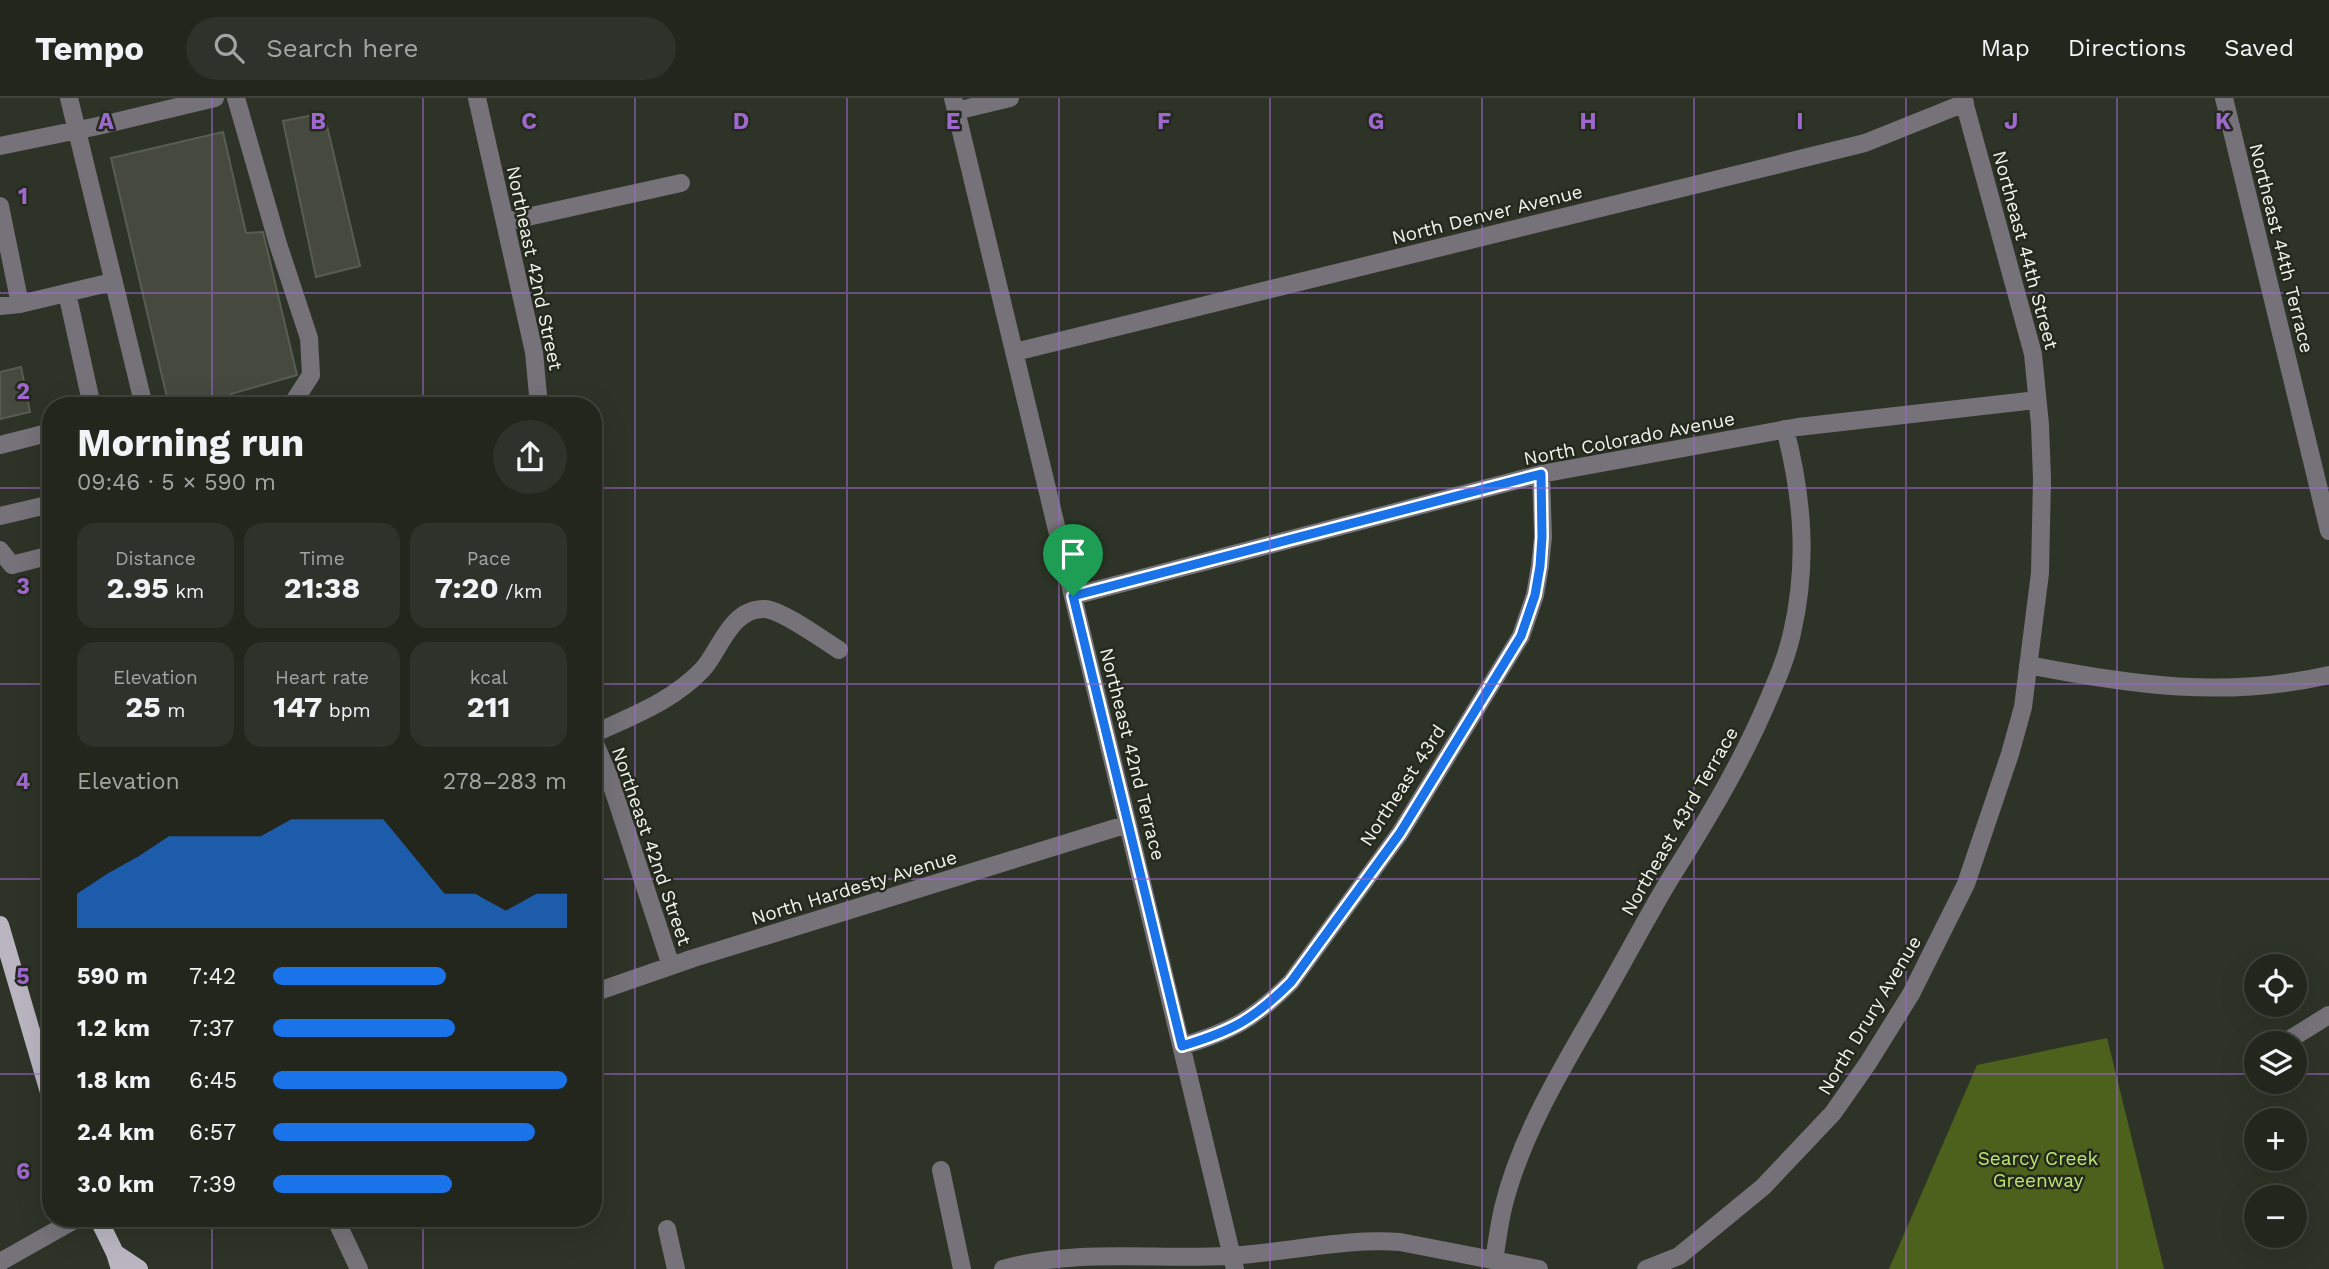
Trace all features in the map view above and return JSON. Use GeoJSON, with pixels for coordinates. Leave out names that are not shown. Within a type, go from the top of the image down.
{"type":"FeatureCollection","features":[{"type":"Feature","properties":{"kind":"main road"},"geometry":{"type":"LineString","coordinates":[[0,925],[42,1068]]}},
{"type":"Feature","properties":{"kind":"main road"},"geometry":{"type":"LineString","coordinates":[[102,1227],[117,1261],[139,1269]]}},
{"type":"Feature","properties":{"kind":"street"},"geometry":{"type":"LineString","coordinates":[[69,98],[142,397]]}},
{"type":"Feature","properties":{"kind":"street"},"geometry":{"type":"LineString","coordinates":[[0,146],[215,98]]}},
{"type":"Feature","properties":{"kind":"street"},"geometry":{"type":"LineString","coordinates":[[236,98],[278,244],[309,338],[311,376],[297,397]]}},
{"type":"Feature","properties":{"kind":"street","name":"Northeast 42nd Street"},"geometry":{"type":"LineString","coordinates":[[477,98],[534,352],[538,397]]}},
{"type":"Feature","properties":{"kind":"street"},"geometry":{"type":"LineString","coordinates":[[955,104],[1010,98]]}},
{"type":"Feature","properties":{"kind":"street","name":"Northeast 44th Terrace"},"geometry":{"type":"LineString","coordinates":[[2224,98],[2329,531]]}},
{"type":"Feature","properties":{"kind":"street","name":"North Denver Avenue"},"geometry":{"type":"LineString","coordinates":[[1015,352],[1865,143],[1964,100]]}},
{"type":"Feature","properties":{"kind":"street","name":"Northeast 44th Street"},"geometry":{"type":"LineString","coordinates":[[1964,100],[2033,354],[2040,425],[2042,515],[2040,573],[2028,665]]}},
{"type":"Feature","properties":{"kind":"street","name":"Northeast 42nd Terrace"},"geometry":{"type":"LineString","coordinates":[[955,104],[1233,1262]]}},
{"type":"Feature","properties":{"kind":"street"},"geometry":{"type":"LineString","coordinates":[[505,222],[681,183]]}},
{"type":"Feature","properties":{"kind":"street"},"geometry":{"type":"LineString","coordinates":[[0,206],[20,304]]}},
{"type":"Feature","properties":{"kind":"street"},"geometry":{"type":"LineString","coordinates":[[0,306],[20,304],[113,282]]}},
{"type":"Feature","properties":{"kind":"street"},"geometry":{"type":"LineString","coordinates":[[67,293],[90,397]]}},
{"type":"Feature","properties":{"kind":"street","name":"North Colorado Avenue"},"geometry":{"type":"LineString","coordinates":[[1073,596],[1541,474],[1786,429],[2036,400]]}},
{"type":"Feature","properties":{"kind":"street","name":"Northeast 43rd Terrace"},"geometry":{"type":"LineString","coordinates":[[1494,1260],[1503,1207],[1521,1155],[1545,1100],[1673,874],[1722,795],[1756,729],[1785,661],[1800,593],[1803,552],[1796,470],[1786,429]]}},
{"type":"Feature","properties":{"kind":"street"},"geometry":{"type":"LineString","coordinates":[[0,445],[42,434]]}},
{"type":"Feature","properties":{"kind":"street","name":"Northeast 43rd"},"geometry":{"type":"LineString","coordinates":[[1182,1046],[1224,1033],[1249,1019],[1278,995],[1291,982],[1400,833],[1521,636],[1535,595],[1540,566],[1541,474]]}},
{"type":"Feature","properties":{"kind":"street"},"geometry":{"type":"LineString","coordinates":[[0,516],[42,506]]}},
{"type":"Feature","properties":{"kind":"street"},"geometry":{"type":"LineString","coordinates":[[0,550],[12,565],[42,557]]}},
{"type":"Feature","properties":{"kind":"street"},"geometry":{"type":"LineString","coordinates":[[602,732],[663,701],[684,686],[702,669],[740,616],[751,611],[775,611],[839,650]]}},
{"type":"Feature","properties":{"kind":"street"},"geometry":{"type":"LineString","coordinates":[[2028,665],[2107,680],[2188,689],[2275,684],[2329,675]]}},
{"type":"Feature","properties":{"kind":"street","name":"North Drury Avenue"},"geometry":{"type":"LineString","coordinates":[[1646,1269],[1679,1256],[1763,1187],[1833,1113],[1868,1063],[1911,994],[1966,884],[2010,754],[2023,707],[2028,665]]}},
{"type":"Feature","properties":{"kind":"street","name":"Northeast 42nd Street"},"geometry":{"type":"LineString","coordinates":[[602,759],[670,966]]}},
{"type":"Feature","properties":{"kind":"street","name":"North Hardesty Avenue"},"geometry":{"type":"LineString","coordinates":[[602,990],[670,966],[1128,824]]}},
{"type":"Feature","properties":{"kind":"street"},"geometry":{"type":"LineString","coordinates":[[2303,1031],[2329,1015]]}},
{"type":"Feature","properties":{"kind":"street"},"geometry":{"type":"LineString","coordinates":[[941,1170],[962,1269]]}},
{"type":"Feature","properties":{"kind":"street"},"geometry":{"type":"LineString","coordinates":[[0,1262],[62,1227]]}},
{"type":"Feature","properties":{"kind":"street"},"geometry":{"type":"LineString","coordinates":[[339,1227],[359,1269]]}},
{"type":"Feature","properties":{"kind":"street"},"geometry":{"type":"LineString","coordinates":[[667,1229],[676,1269]]}},
{"type":"Feature","properties":{"kind":"street"},"geometry":{"type":"LineString","coordinates":[[1003,1269],[1058,1259],[1106,1256],[1233,1262],[1347,1241],[1382,1241],[1539,1269]]}},
{"type":"Feature","properties":{"kind":"green space","name":"Searcy Creek Greenway"},"geometry":{"type":"Polygon","coordinates":[[[2107,1038],[2164,1269],[1889,1269],[1977,1065],[2107,1038]]]}},
{"type":"Feature","properties":{"kind":"building"},"geometry":{"type":"Polygon","coordinates":[[[324,113],[360,266],[316,277],[283,121],[324,113]]]}},
{"type":"Feature","properties":{"kind":"building"},"geometry":{"type":"Polygon","coordinates":[[[223,132],[246,233],[263,232],[297,375],[231,394],[232,397],[167,397],[111,158],[223,132]]]}},
{"type":"Feature","properties":{"kind":"building"},"geometry":{"type":"Polygon","coordinates":[[[21,367],[30,412],[0,419],[0,372],[21,367]]]}},
{"type":"Feature","properties":{"kind":"route"},"geometry":{"type":"LineString","coordinates":[[1541,474],[1540,566],[1535,595],[1521,636],[1400,833],[1291,982],[1271,1002],[1224,1033],[1182,1046],[1073,596],[1270,544],[1541,474]]}}]}
